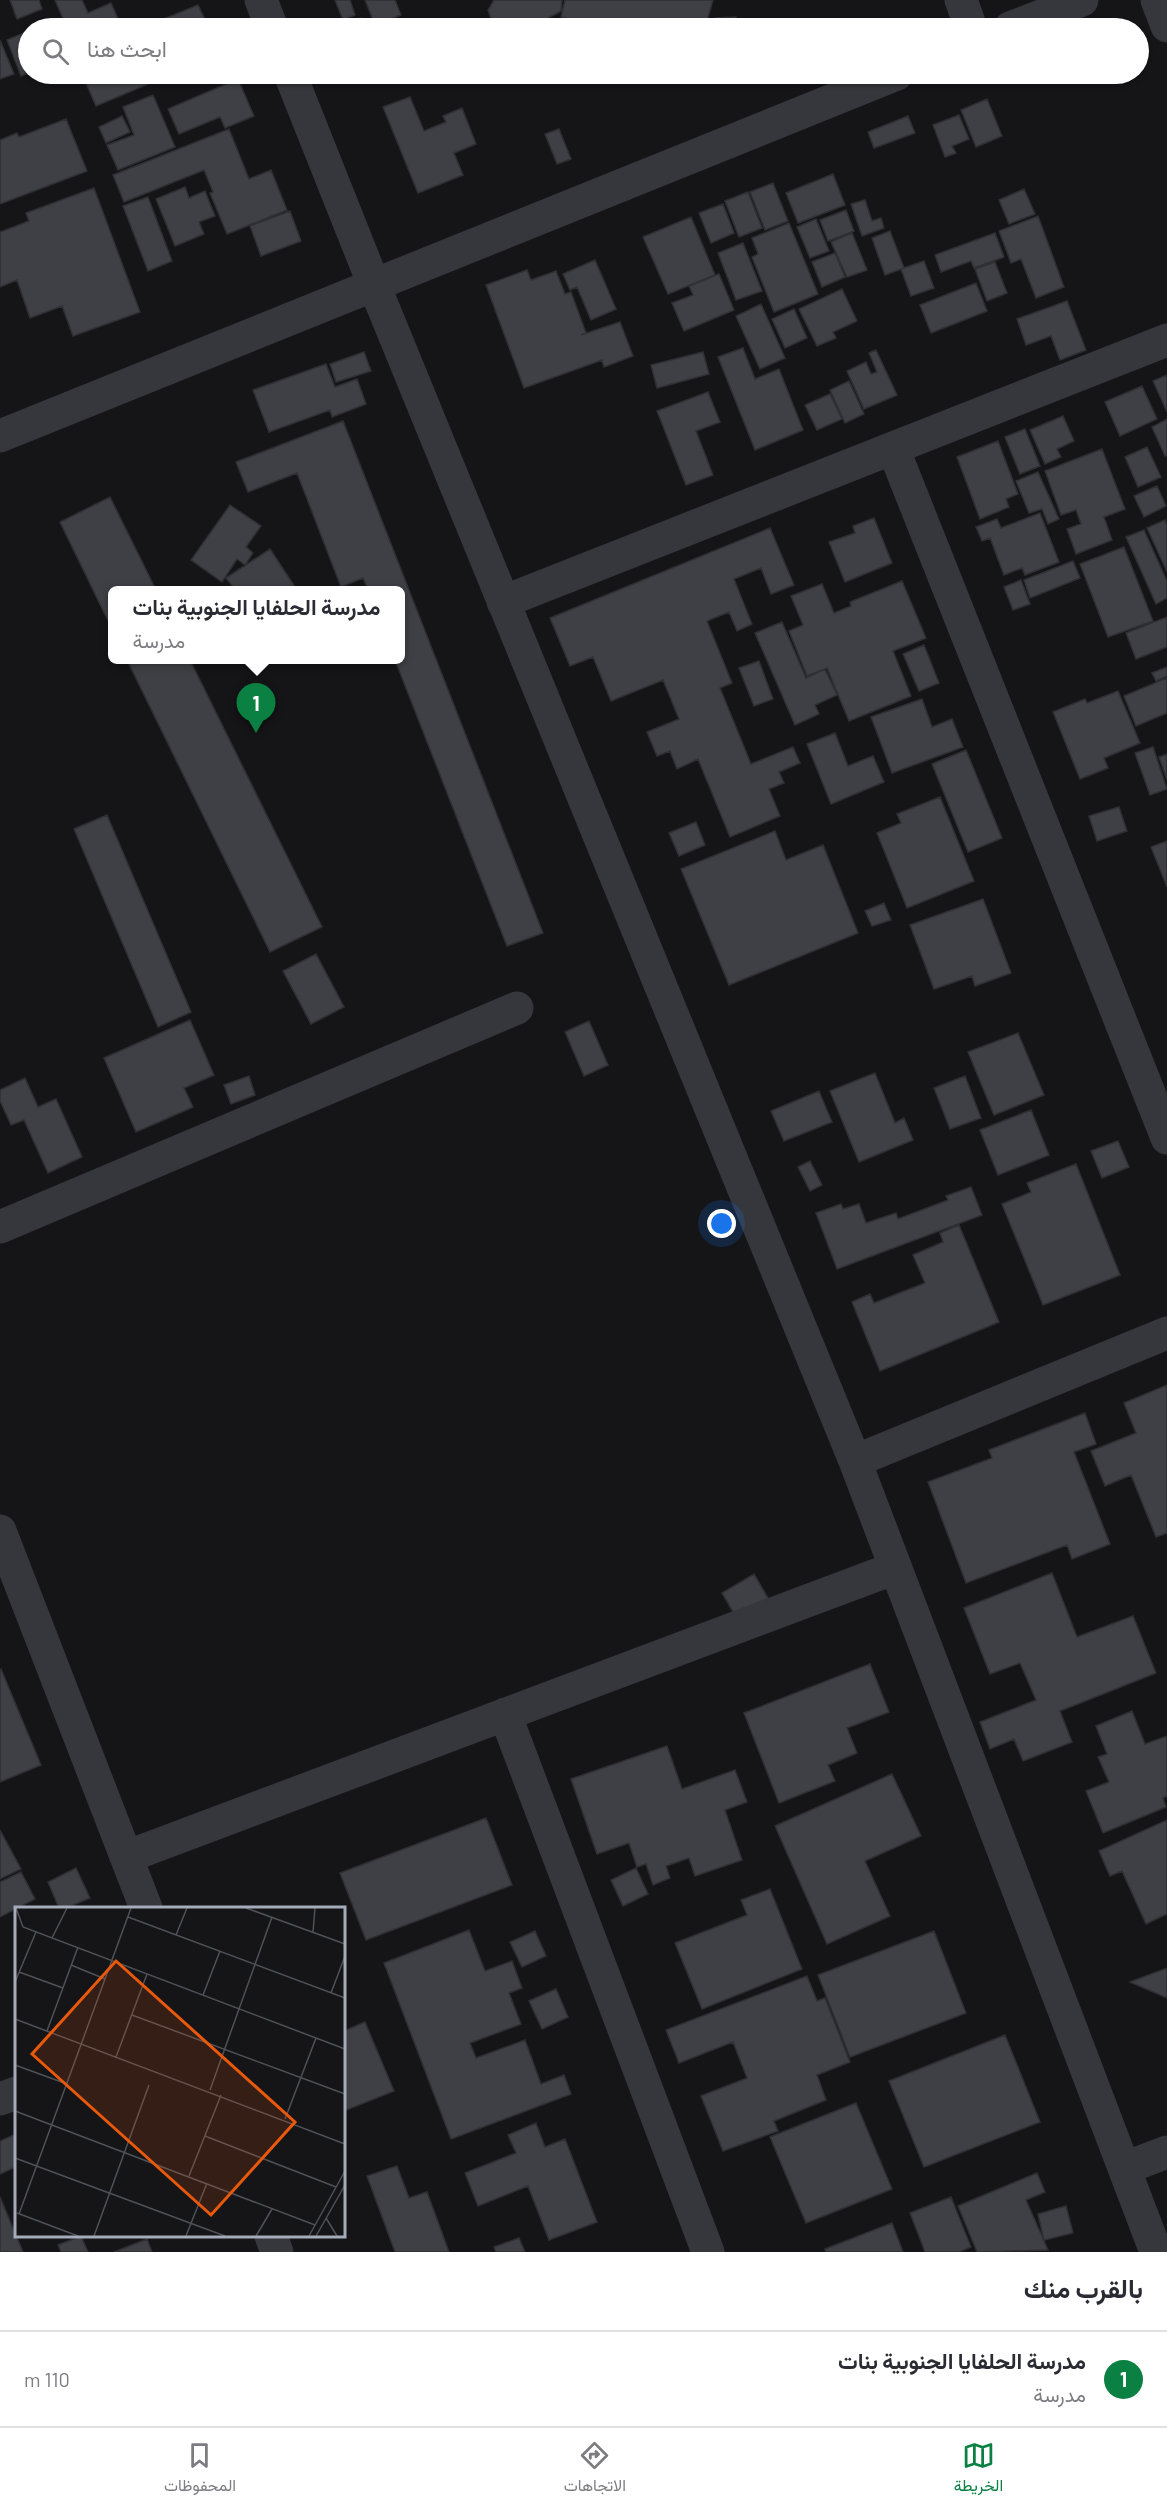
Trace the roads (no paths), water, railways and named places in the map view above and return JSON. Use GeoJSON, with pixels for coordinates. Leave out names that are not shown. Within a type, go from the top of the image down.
{"type":"FeatureCollection","features":[{"type":"Feature","properties":{"kind":"street"},"geometry":{"type":"LineString","coordinates":[[261,0],[268,18]]}},
{"type":"Feature","properties":{"kind":"street"},"geometry":{"type":"LineString","coordinates":[[961,0],[967,18]]}},
{"type":"Feature","properties":{"kind":"street"},"geometry":{"type":"LineString","coordinates":[[1036,18],[1083,0]]}},
{"type":"Feature","properties":{"kind":"street"},"geometry":{"type":"LineString","coordinates":[[1157,0],[1167,26]]}},
{"type":"Feature","properties":{"kind":"street"},"geometry":{"type":"LineString","coordinates":[[294,84],[503,602],[855,1461],[1156,2252]]}},
{"type":"Feature","properties":{"kind":"street"},"geometry":{"type":"LineString","coordinates":[[2,429],[374,285],[872,84]]}},
{"type":"Feature","properties":{"kind":"street"},"geometry":{"type":"LineString","coordinates":[[503,602],[1167,340]]}},
{"type":"Feature","properties":{"kind":"street"},"geometry":{"type":"LineString","coordinates":[[892,448],[1167,1138]]}},
{"type":"Feature","properties":{"kind":"street"},"geometry":{"type":"LineString","coordinates":[[0,1227],[517,1008]]}},
{"type":"Feature","properties":{"kind":"street"},"geometry":{"type":"LineString","coordinates":[[855,1461],[1167,1333]]}},
{"type":"Feature","properties":{"kind":"street"},"geometry":{"type":"LineString","coordinates":[[0,1531],[146,1907]]}},
{"type":"Feature","properties":{"kind":"street"},"geometry":{"type":"LineString","coordinates":[[126,1857],[895,1568]]}},
{"type":"Feature","properties":{"kind":"street"},"geometry":{"type":"LineString","coordinates":[[506,1714],[708,2252]]}},
{"type":"Feature","properties":{"kind":"street"},"geometry":{"type":"LineString","coordinates":[[0,2100],[15,2093]]}},
{"type":"Feature","properties":{"kind":"street"},"geometry":{"type":"LineString","coordinates":[[1125,2168],[1167,2152]]}},
{"type":"Feature","properties":{"kind":"street"},"geometry":{"type":"LineString","coordinates":[[272,2237],[277,2252]]}},
{"type":"Feature","properties":{"kind":"place","name":"مدرسة الحلفايا الجنوبية بنات"},"geometry":{"type":"Point","coordinates":[256,733]}}]}
